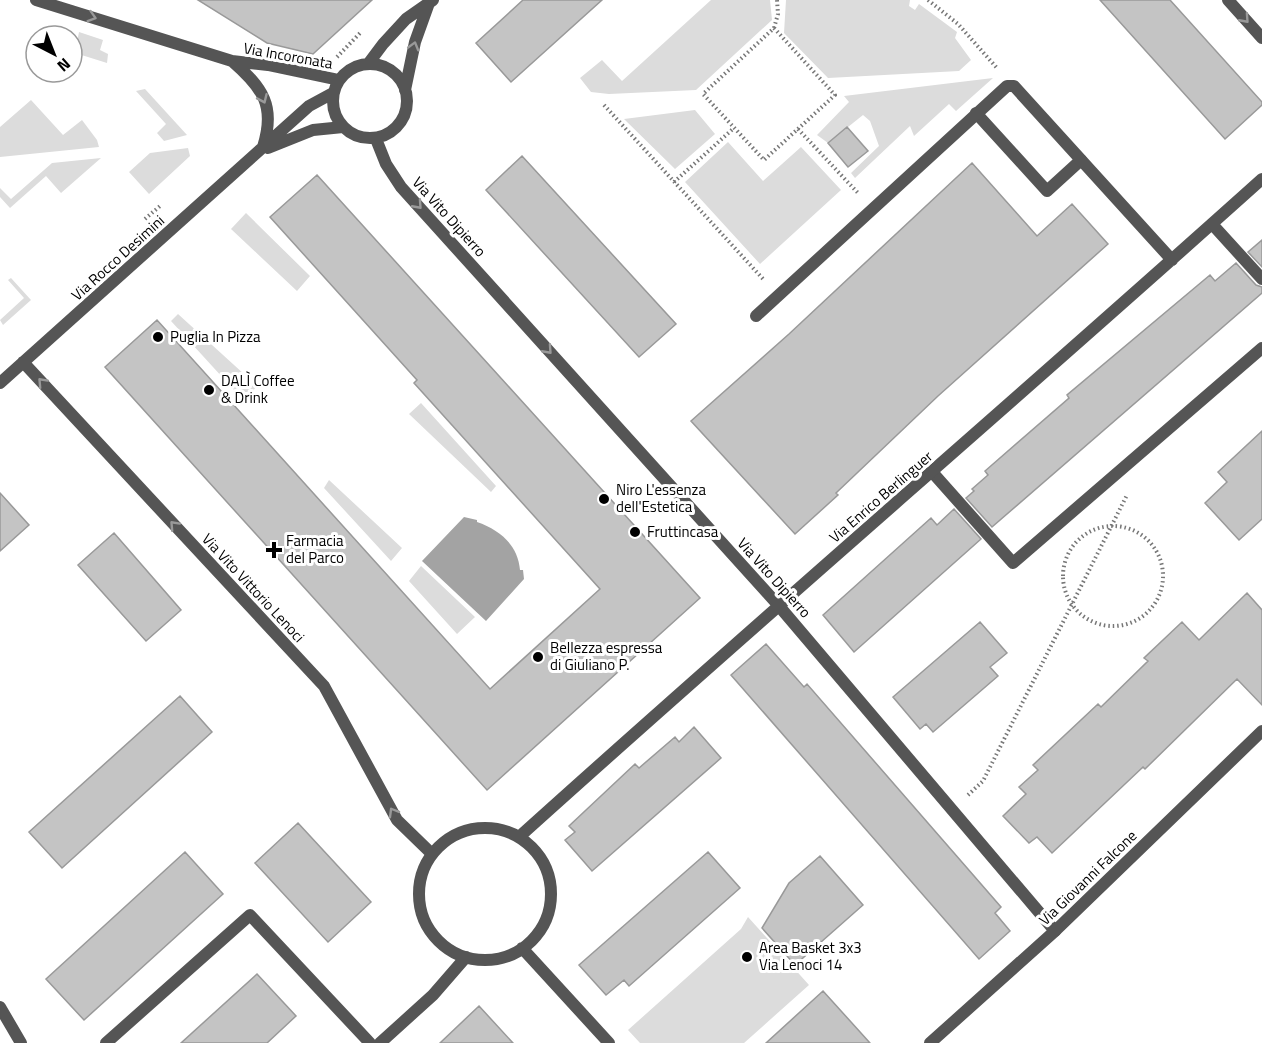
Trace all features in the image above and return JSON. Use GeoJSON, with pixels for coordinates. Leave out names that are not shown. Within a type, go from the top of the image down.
{"type":"FeatureCollection","features":[{"type":"Feature","properties":{"kind":"street","name":"Via Incoronata"},"geometry":{"type":"LineString","coordinates":[[36,0],[232,61],[268,65],[339,80]]}},
{"type":"Feature","properties":{"kind":"street"},"geometry":{"type":"LineString","coordinates":[[1228,0],[1262,38]]}},
{"type":"Feature","properties":{"kind":"street"},"geometry":{"type":"LineString","coordinates":[[368,64],[406,19],[431,2]]}},
{"type":"Feature","properties":{"kind":"street"},"geometry":{"type":"LineString","coordinates":[[405,90],[415,42],[431,2]]}},
{"type":"Feature","properties":{"kind":"street","name":"Via Incoronata"},"geometry":{"type":"LineString","coordinates":[[232,61],[251,78],[268,111],[269,128],[259,150]]}},
{"type":"Feature","properties":{"kind":"street"},"geometry":{"type":"LineString","coordinates":[[343,127],[338,122],[333,108],[333,93],[339,80],[347,72],[368,64],[380,66],[390,70],[399,79],[405,90],[407,102],[399,125],[389,134],[376,139]]}},
{"type":"Feature","properties":{"kind":"street"},"geometry":{"type":"LineString","coordinates":[[756,316],[1007,86],[1014,86],[1173,260]]}},
{"type":"Feature","properties":{"kind":"street","name":"Via Rocco Desimini"},"geometry":{"type":"LineString","coordinates":[[0,383],[309,106],[333,93]]}},
{"type":"Feature","properties":{"kind":"street"},"geometry":{"type":"LineString","coordinates":[[976,113],[1047,191],[1081,159]]}},
{"type":"Feature","properties":{"kind":"street","name":"Via Rocco Desimini"},"geometry":{"type":"LineString","coordinates":[[259,150],[313,130],[343,127],[361,138],[376,139]]}},
{"type":"Feature","properties":{"kind":"street","name":"Via Vito Dipierro"},"geometry":{"type":"LineString","coordinates":[[376,139],[386,164],[401,187],[779,606],[1055,931]]}},
{"type":"Feature","properties":{"kind":"street","name":"Via Enrico Berlinguer"},"geometry":{"type":"LineString","coordinates":[[519,837],[779,606],[933,473],[1262,179]]}},
{"type":"Feature","properties":{"kind":"street"},"geometry":{"type":"LineString","coordinates":[[1212,224],[1262,279]]}},
{"type":"Feature","properties":{"kind":"street"},"geometry":{"type":"LineString","coordinates":[[933,473],[1013,563],[1262,348]]}},
{"type":"Feature","properties":{"kind":"street","name":"Via Vito Vittorio Lenoci"},"geometry":{"type":"LineString","coordinates":[[23,362],[324,686],[397,820],[432,854]]}},
{"type":"Feature","properties":{"kind":"street","name":"Via Giovanni Falcone"},"geometry":{"type":"LineString","coordinates":[[930,1043],[1055,931],[1262,731]]}},
{"type":"Feature","properties":{"kind":"street"},"geometry":{"type":"LineString","coordinates":[[482,827],[501,829],[519,837],[536,851],[547,870],[552,892],[549,914],[538,934],[522,948],[504,957],[485,960],[466,957],[447,948],[432,933],[423,915],[419,894],[422,873],[432,854],[446,841],[463,831],[482,827]]}},
{"type":"Feature","properties":{"kind":"street"},"geometry":{"type":"LineString","coordinates":[[106,1043],[250,915],[370,1043]]}},
{"type":"Feature","properties":{"kind":"street"},"geometry":{"type":"LineString","coordinates":[[522,948],[609,1043]]}},
{"type":"Feature","properties":{"kind":"street"},"geometry":{"type":"LineString","coordinates":[[380,1043],[433,995],[466,957]]}},
{"type":"Feature","properties":{"kind":"street"},"geometry":{"type":"LineString","coordinates":[[0,1007],[21,1043]]}},
{"type":"Feature","properties":{"kind":"path"},"geometry":{"type":"LineString","coordinates":[[774,28],[835,95],[764,160],[703,94],[774,28],[778,14],[777,0]]}},
{"type":"Feature","properties":{"kind":"path"},"geometry":{"type":"LineString","coordinates":[[927,0],[958,24],[1014,86]]}},
{"type":"Feature","properties":{"kind":"path"},"geometry":{"type":"LineString","coordinates":[[318,76],[366,28]]}},
{"type":"Feature","properties":{"kind":"path"},"geometry":{"type":"LineString","coordinates":[[604,105],[778,296]]}},
{"type":"Feature","properties":{"kind":"path"},"geometry":{"type":"LineString","coordinates":[[674,182],[734,128]]}},
{"type":"Feature","properties":{"kind":"path"},"geometry":{"type":"LineString","coordinates":[[798,129],[872,209]]}},
{"type":"Feature","properties":{"kind":"path"},"geometry":{"type":"LineString","coordinates":[[952,809],[983,781],[1130,490]]}},
{"type":"Feature","properties":{"kind":"path"},"geometry":{"type":"LineString","coordinates":[[1112,525],[1128,528],[1143,535],[1154,546],[1161,561],[1164,576],[1161,593],[1153,607],[1142,618],[1127,625],[1111,627],[1094,623],[1079,614],[1072,606],[1062,584],[1062,567],[1068,550],[1080,537],[1095,529],[1112,525]]}},
{"type":"Feature","properties":{"kind":"shaded area"},"geometry":{"type":"Polygon","coordinates":[[[711,0],[770,0],[772,20],[696,90],[609,94],[591,92],[580,78],[602,60],[622,81],[711,0]]]}},
{"type":"Feature","properties":{"kind":"shaded area"},"geometry":{"type":"Polygon","coordinates":[[[786,0],[910,0],[909,6],[915,10],[919,4],[957,32],[955,38],[971,60],[959,71],[828,78],[784,33],[786,0]]]}},
{"type":"Feature","properties":{"kind":"shaded area"},"geometry":{"type":"Polygon","coordinates":[[[84,34],[103,40],[100,50],[108,54],[107,63],[84,56],[84,34]]]}},
{"type":"Feature","properties":{"kind":"shaded area"},"geometry":{"type":"Polygon","coordinates":[[[993,78],[956,111],[949,104],[914,136],[910,126],[855,178],[851,173],[879,146],[870,121],[863,115],[828,143],[817,135],[849,102],[844,96],[993,78]]]}},
{"type":"Feature","properties":{"kind":"shaded area"},"geometry":{"type":"Polygon","coordinates":[[[145,89],[187,135],[164,141],[157,133],[166,124],[136,91],[145,89]]]}},
{"type":"Feature","properties":{"kind":"shaded area"},"geometry":{"type":"Polygon","coordinates":[[[31,100],[63,135],[82,120],[97,140],[99,147],[0,157],[0,127],[31,100]]]}},
{"type":"Feature","properties":{"kind":"shaded area"},"geometry":{"type":"Polygon","coordinates":[[[695,110],[715,134],[675,169],[624,119],[695,110]]]}},
{"type":"Feature","properties":{"kind":"shaded area"},"geometry":{"type":"Polygon","coordinates":[[[728,142],[763,181],[801,147],[841,190],[760,264],[685,182],[728,142]]]}},
{"type":"Feature","properties":{"kind":"shaded area"},"geometry":{"type":"Polygon","coordinates":[[[188,148],[190,156],[149,194],[129,172],[150,153],[188,148]]]}},
{"type":"Feature","properties":{"kind":"shaded area"},"geometry":{"type":"Polygon","coordinates":[[[101,158],[61,193],[46,176],[10,208],[0,197],[0,188],[11,199],[52,163],[101,158]]]}},
{"type":"Feature","properties":{"kind":"shaded area"},"geometry":{"type":"Polygon","coordinates":[[[246,213],[310,276],[297,291],[231,229],[246,213]]]}},
{"type":"Feature","properties":{"kind":"shaded area"},"geometry":{"type":"Polygon","coordinates":[[[11,278],[31,300],[3,325],[0,320],[24,298],[8,280],[11,278]]]}},
{"type":"Feature","properties":{"kind":"shaded area"},"geometry":{"type":"Polygon","coordinates":[[[178,314],[257,386],[244,401],[171,321],[178,314]]]}},
{"type":"Feature","properties":{"kind":"shaded area"},"geometry":{"type":"Polygon","coordinates":[[[421,403],[496,486],[491,492],[409,414],[421,403]]]}},
{"type":"Feature","properties":{"kind":"shaded area"},"geometry":{"type":"Polygon","coordinates":[[[329,480],[402,548],[391,561],[324,488],[329,480]]]}},
{"type":"Feature","properties":{"kind":"shaded area"},"geometry":{"type":"Polygon","coordinates":[[[464,517],[477,520],[500,534],[512,546],[519,561],[520,570],[523,570],[524,579],[486,621],[422,561],[464,517]]]}},
{"type":"Feature","properties":{"kind":"shaded area"},"geometry":{"type":"Polygon","coordinates":[[[421,566],[475,617],[457,634],[409,581],[421,566]]]}},
{"type":"Feature","properties":{"kind":"shaded area","name":"Area Basket 3x3 Via Lenoci 14"},"geometry":{"type":"Polygon","coordinates":[[[748,917],[809,985],[744,1043],[640,1043],[628,1030],[741,929],[748,917]]]}},
{"type":"Feature","properties":{"kind":"building"},"geometry":{"type":"Polygon","coordinates":[[[198,0],[372,0],[313,54],[267,43],[198,0]]]}},
{"type":"Feature","properties":{"kind":"building"},"geometry":{"type":"Polygon","coordinates":[[[523,0],[602,0],[511,82],[476,43],[523,0]]]}},
{"type":"Feature","properties":{"kind":"building"},"geometry":{"type":"Polygon","coordinates":[[[1100,0],[1170,0],[1262,102],[1262,105],[1225,139],[1100,0]]]}},
{"type":"Feature","properties":{"kind":"building"},"geometry":{"type":"Polygon","coordinates":[[[847,127],[868,151],[848,167],[828,143],[847,127]]]}},
{"type":"Feature","properties":{"kind":"building"},"geometry":{"type":"Polygon","coordinates":[[[522,156],[676,324],[639,357],[486,190],[522,156]]]}},
{"type":"Feature","properties":{"kind":"building"},"geometry":{"type":"Polygon","coordinates":[[[972,163],[1037,236],[1072,204],[1108,244],[938,396],[795,534],[691,421],[789,334],[972,163]]]}},
{"type":"Feature","properties":{"kind":"building"},"geometry":{"type":"Polygon","coordinates":[[[317,175],[700,598],[487,790],[105,367],[157,320],[490,689],[600,589],[414,383],[417,380],[270,217],[317,175]]]}},
{"type":"Feature","properties":{"kind":"building"},"geometry":{"type":"Polygon","coordinates":[[[1262,240],[1262,267],[1248,252],[1262,240]]]}},
{"type":"Feature","properties":{"kind":"building"},"geometry":{"type":"Polygon","coordinates":[[[1236,263],[1256,285],[1262,287],[1262,293],[992,527],[966,498],[974,491],[972,489],[988,475],[985,471],[1069,398],[1067,395],[1210,275],[1215,281],[1236,263]]]}},
{"type":"Feature","properties":{"kind":"building"},"geometry":{"type":"Polygon","coordinates":[[[1262,431],[1262,519],[1239,540],[1205,503],[1227,482],[1218,472],[1262,431]]]}},
{"type":"Feature","properties":{"kind":"building"},"geometry":{"type":"Polygon","coordinates":[[[0,493],[29,525],[0,551],[0,493]]]}},
{"type":"Feature","properties":{"kind":"building"},"geometry":{"type":"Polygon","coordinates":[[[954,509],[981,539],[854,652],[823,615],[931,518],[937,525],[954,509]]]}},
{"type":"Feature","properties":{"kind":"building"},"geometry":{"type":"Polygon","coordinates":[[[114,533],[181,610],[146,641],[78,565],[114,533]]]}},
{"type":"Feature","properties":{"kind":"building"},"geometry":{"type":"Polygon","coordinates":[[[1247,593],[1262,610],[1262,705],[1237,679],[1145,769],[1143,767],[1052,853],[1037,837],[1029,843],[1003,816],[1026,794],[1019,787],[1038,770],[1033,765],[1098,704],[1101,707],[1148,661],[1144,658],[1182,622],[1199,640],[1247,593]]]}},
{"type":"Feature","properties":{"kind":"building"},"geometry":{"type":"Polygon","coordinates":[[[980,622],[1007,653],[990,667],[998,676],[933,732],[926,724],[920,729],[893,697],[980,622]]]}},
{"type":"Feature","properties":{"kind":"building"},"geometry":{"type":"Polygon","coordinates":[[[766,644],[804,687],[807,684],[1001,907],[995,913],[1010,931],[979,959],[731,675],[766,644]]]}},
{"type":"Feature","properties":{"kind":"building"},"geometry":{"type":"Polygon","coordinates":[[[180,696],[212,732],[62,868],[29,832],[180,696]]]}},
{"type":"Feature","properties":{"kind":"building"},"geometry":{"type":"Polygon","coordinates":[[[694,727],[721,758],[592,871],[565,840],[575,832],[569,826],[635,764],[639,768],[675,737],[679,742],[694,727]]]}},
{"type":"Feature","properties":{"kind":"building"},"geometry":{"type":"Polygon","coordinates":[[[298,823],[371,902],[328,942],[255,863],[298,823]]]}},
{"type":"Feature","properties":{"kind":"building"},"geometry":{"type":"Polygon","coordinates":[[[185,852],[223,894],[84,1020],[46,979],[185,852]]]}},
{"type":"Feature","properties":{"kind":"building"},"geometry":{"type":"Polygon","coordinates":[[[708,852],[740,888],[629,986],[624,980],[606,995],[579,965],[708,852]]]}},
{"type":"Feature","properties":{"kind":"building"},"geometry":{"type":"Polygon","coordinates":[[[820,856],[863,905],[795,965],[762,928],[789,883],[820,856]]]}},
{"type":"Feature","properties":{"kind":"building"},"geometry":{"type":"Polygon","coordinates":[[[257,974],[296,1016],[267,1043],[181,1043],[257,974]]]}},
{"type":"Feature","properties":{"kind":"building"},"geometry":{"type":"Polygon","coordinates":[[[823,991],[870,1043],[766,1043],[823,991]]]}},
{"type":"Feature","properties":{"kind":"building"},"geometry":{"type":"Polygon","coordinates":[[[479,1006],[513,1043],[440,1043],[479,1006]]]}},
{"type":"Feature","properties":{"kind":"place","name":"Puglia In Pizza"},"geometry":{"type":"Point","coordinates":[158,337]}},
{"type":"Feature","properties":{"kind":"place","name":"DALÌ Coffee & Drink"},"geometry":{"type":"Point","coordinates":[209,390]}},
{"type":"Feature","properties":{"kind":"place","name":"Niro L'essenza dell'Estetica"},"geometry":{"type":"Point","coordinates":[604,499]}},
{"type":"Feature","properties":{"kind":"place","name":"Fruttincasa"},"geometry":{"type":"Point","coordinates":[635,532]}},
{"type":"Feature","properties":{"kind":"place","name":"Farmacia del Parco"},"geometry":{"type":"Point","coordinates":[274,550]}},
{"type":"Feature","properties":{"kind":"place","name":"Bellezza espressa di Giuliano P."},"geometry":{"type":"Point","coordinates":[538,657]}},
{"type":"Feature","properties":{"kind":"place","name":"Area Basket 3x3 Via Lenoci 14"},"geometry":{"type":"Point","coordinates":[747,957]}}]}
